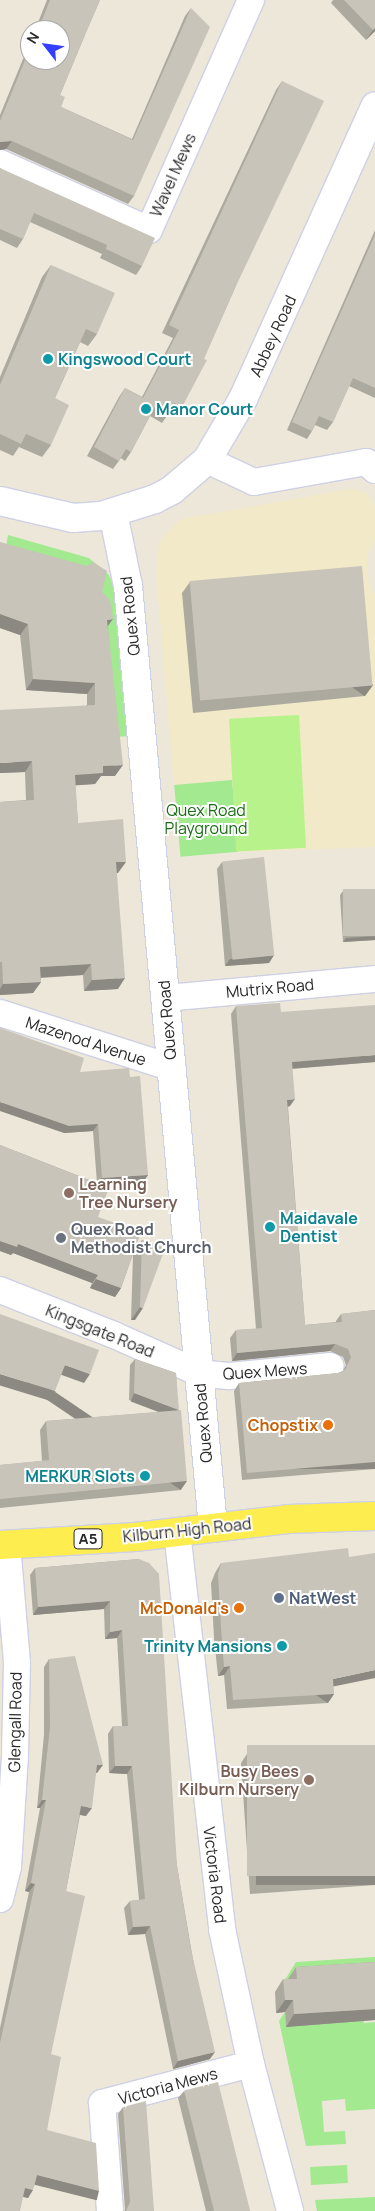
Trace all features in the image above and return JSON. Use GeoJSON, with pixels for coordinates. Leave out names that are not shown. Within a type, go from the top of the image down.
{"type":"FeatureCollection","features":[{"type":"Feature","properties":{"kind":"main road","name":"Abbey Road"},"geometry":{"type":"LineString","coordinates":[[0,501],[73,518],[113,513],[140,505],[172,490],[207,460],[244,399],[375,106]]}},
{"type":"Feature","properties":{"kind":"main road","name":"Quex Road"},"geometry":{"type":"LineString","coordinates":[[113,513],[127,579],[166,998],[198,1373],[214,1527]]}},
{"type":"Feature","properties":{"kind":"main road","name":"Kilburn High Road"},"geometry":{"type":"LineString","coordinates":[[3,1545],[177,1532],[288,1519],[375,1516]]}},
{"type":"Feature","properties":{"kind":"street","name":"Wavel Mews"},"geometry":{"type":"LineString","coordinates":[[0,163],[149,230],[251,0]]}},
{"type":"Feature","properties":{"kind":"street"},"geometry":{"type":"LineString","coordinates":[[207,460],[254,482],[372,460]]}},
{"type":"Feature","properties":{"kind":"street","name":"Mutrix Road"},"geometry":{"type":"LineString","coordinates":[[166,998],[375,979]]}},
{"type":"Feature","properties":{"kind":"street","name":"Mazenod Avenue"},"geometry":{"type":"LineString","coordinates":[[0,1013],[172,1068]]}},
{"type":"Feature","properties":{"kind":"street","name":"Kingsgate Road"},"geometry":{"type":"LineString","coordinates":[[0,1290],[114,1335],[198,1373]]}},
{"type":"Feature","properties":{"kind":"street","name":"Quex Mews"},"geometry":{"type":"LineString","coordinates":[[198,1373],[230,1376],[331,1366]]}},
{"type":"Feature","properties":{"kind":"street","name":"Victoria Road"},"geometry":{"type":"LineString","coordinates":[[177,1532],[222,1928],[251,2064],[290,2211]]}},
{"type":"Feature","properties":{"kind":"street","name":"Glengall Road"},"geometry":{"type":"LineString","coordinates":[[0,1899],[8,1867],[16,1737],[17,1663],[3,1545]]}},
{"type":"Feature","properties":{"kind":"street","name":"Victoria Mews"},"geometry":{"type":"LineString","coordinates":[[110,2211],[102,2103],[251,2064]]}},
{"type":"Feature","properties":{"kind":"shaded area"},"geometry":{"type":"Polygon","coordinates":[[[351,489],[365,492],[375,505],[375,541],[367,553],[369,587],[375,593],[375,847],[238,852],[232,780],[174,787],[156,571],[159,544],[163,536],[180,519],[351,489]]]}},
{"type":"Feature","properties":{"kind":"green space"},"geometry":{"type":"Polygon","coordinates":[[[8,535],[89,558],[109,575],[115,590],[129,736],[116,737],[4,558],[8,535]]]}},
{"type":"Feature","properties":{"kind":"green space"},"geometry":{"type":"Polygon","coordinates":[[[299,715],[306,848],[236,851],[229,719],[299,715]]]}},
{"type":"Feature","properties":{"kind":"green space","name":"Quex Road Playground"},"geometry":{"type":"Polygon","coordinates":[[[232,780],[238,852],[180,857],[174,785],[232,780]]]}},
{"type":"Feature","properties":{"kind":"green space"},"geometry":{"type":"Polygon","coordinates":[[[375,1957],[375,1974],[278,1991],[296,1962],[375,1957]]]}},
{"type":"Feature","properties":{"kind":"green space"},"geometry":{"type":"Polygon","coordinates":[[[285,2012],[286,2026],[364,2018],[364,2023],[375,2022],[375,2109],[346,2111],[345,2099],[322,2101],[324,2132],[345,2131],[346,2144],[306,2146],[279,2021],[285,2012]]]}},
{"type":"Feature","properties":{"kind":"green space"},"geometry":{"type":"Polygon","coordinates":[[[347,2165],[348,2183],[311,2185],[310,2167],[347,2165]]]}},
{"type":"Feature","properties":{"kind":"green space"},"geometry":{"type":"Polygon","coordinates":[[[375,2197],[375,2211],[317,2211],[315,2200],[375,2197]]]}},
{"type":"Feature","properties":{"kind":"building"},"geometry":{"type":"Polygon","coordinates":[[[50,0],[100,0],[60,95],[65,97],[61,107],[133,140],[191,8],[210,27],[134,196],[12,141],[0,142],[0,121],[21,70],[70,70],[70,20],[42,20],[50,0]]]}},
{"type":"Feature","properties":{"kind":"building"},"geometry":{"type":"Polygon","coordinates":[[[344,0],[375,0],[375,28],[373,30],[344,0]]]}},
{"type":"Feature","properties":{"kind":"building"},"geometry":{"type":"Polygon","coordinates":[[[282,81],[324,101],[235,288],[204,359],[207,360],[182,407],[174,403],[168,414],[155,407],[131,452],[126,449],[119,461],[94,447],[125,388],[143,398],[179,330],[169,325],[282,81]]]}},
{"type":"Feature","properties":{"kind":"building"},"geometry":{"type":"Polygon","coordinates":[[[0,168],[155,238],[142,266],[106,249],[107,245],[34,213],[23,239],[0,229],[0,168]]]}},
{"type":"Feature","properties":{"kind":"building"},"geometry":{"type":"Polygon","coordinates":[[[375,235],[375,388],[353,378],[333,422],[319,416],[312,431],[292,422],[375,235]]]}},
{"type":"Feature","properties":{"kind":"building","name":"Kingswood Court"},"geometry":{"type":"Polygon","coordinates":[[[51,265],[115,293],[97,334],[86,329],[55,398],[69,405],[51,445],[26,434],[21,444],[0,434],[0,385],[51,265]]]}},
{"type":"Feature","properties":{"kind":"building"},"geometry":{"type":"Polygon","coordinates":[[[0,542],[87,566],[93,562],[107,571],[102,592],[110,600],[113,619],[107,620],[123,765],[103,766],[103,773],[75,775],[78,823],[123,819],[126,862],[116,862],[125,978],[92,980],[91,964],[40,967],[41,982],[3,984],[2,962],[0,962],[0,802],[34,800],[32,761],[0,763],[0,710],[95,705],[95,683],[33,679],[28,624],[0,614],[0,542]]]}},
{"type":"Feature","properties":{"kind":"building"},"geometry":{"type":"Polygon","coordinates":[[[362,566],[372,686],[200,701],[190,581],[362,566]]]}},
{"type":"Feature","properties":{"kind":"building"},"geometry":{"type":"Polygon","coordinates":[[[264,857],[274,955],[233,960],[222,861],[264,857]]]}},
{"type":"Feature","properties":{"kind":"building"},"geometry":{"type":"Polygon","coordinates":[[[343,889],[375,889],[375,936],[343,936],[343,889]]]}},
{"type":"Feature","properties":{"kind":"building"},"geometry":{"type":"Polygon","coordinates":[[[280,1003],[281,1012],[375,1005],[375,1055],[292,1062],[295,1099],[287,1100],[305,1325],[342,1322],[341,1314],[375,1310],[375,1462],[247,1473],[239,1383],[338,1373],[345,1370],[351,1357],[348,1349],[335,1344],[237,1353],[236,1330],[262,1328],[236,1006],[280,1003]]]}},
{"type":"Feature","properties":{"kind":"building"},"geometry":{"type":"Polygon","coordinates":[[[0,1028],[84,1058],[80,1072],[129,1068],[130,1077],[140,1076],[148,1175],[102,1178],[98,1124],[69,1126],[0,1102],[0,1028]]]}},
{"type":"Feature","properties":{"kind":"building"},"geometry":{"type":"Polygon","coordinates":[[[0,1145],[109,1188],[98,1217],[141,1232],[121,1288],[96,1279],[98,1275],[18,1244],[17,1247],[0,1241],[0,1145]]]}},
{"type":"Feature","properties":{"kind":"building"},"geometry":{"type":"Polygon","coordinates":[[[142,1240],[165,1248],[143,1308],[140,1307],[142,1240]]]}},
{"type":"Feature","properties":{"kind":"building"},"geometry":{"type":"Polygon","coordinates":[[[0,1314],[99,1350],[90,1374],[65,1365],[55,1391],[0,1374],[0,1314]]]}},
{"type":"Feature","properties":{"kind":"building"},"geometry":{"type":"Polygon","coordinates":[[[135,1359],[176,1373],[179,1410],[134,1393],[135,1359]]]}},
{"type":"Feature","properties":{"kind":"building"},"geometry":{"type":"Polygon","coordinates":[[[181,1410],[187,1481],[0,1499],[0,1465],[49,1460],[46,1421],[181,1410]]]}},
{"type":"Feature","properties":{"kind":"building"},"geometry":{"type":"Polygon","coordinates":[[[348,1548],[349,1557],[375,1553],[375,1670],[333,1679],[334,1694],[233,1700],[230,1666],[224,1667],[218,1574],[221,1563],[348,1548]]]}},
{"type":"Feature","properties":{"kind":"building"},"geometry":{"type":"Polygon","coordinates":[[[139,1559],[149,1563],[159,1574],[177,1866],[191,1950],[215,2052],[178,2061],[150,1926],[133,1927],[130,1901],[145,1899],[132,1766],[115,1766],[113,1726],[128,1726],[122,1630],[110,1632],[110,1601],[38,1607],[35,1568],[139,1559]]]}},
{"type":"Feature","properties":{"kind":"building"},"geometry":{"type":"Polygon","coordinates":[[[75,1656],[103,1765],[97,1765],[92,1808],[81,1806],[66,1891],[85,1896],[51,2054],[61,2057],[47,2130],[96,2143],[99,2191],[37,2175],[33,2190],[25,2188],[20,2211],[0,2211],[0,2043],[35,1884],[31,1883],[46,1800],[42,1800],[50,1727],[49,1659],[75,1656]]]}},
{"type":"Feature","properties":{"kind":"building"},"geometry":{"type":"Polygon","coordinates":[[[247,1745],[375,1745],[375,1876],[247,1876],[247,1745]]]}},
{"type":"Feature","properties":{"kind":"building"},"geometry":{"type":"Polygon","coordinates":[[[375,1962],[375,2009],[294,2014],[293,2000],[285,2000],[283,1979],[297,1979],[296,1967],[375,1962]]]}},
{"type":"Feature","properties":{"kind":"building"},"geometry":{"type":"Polygon","coordinates":[[[218,2082],[250,2211],[214,2211],[184,2090],[218,2082]]]}},
{"type":"Feature","properties":{"kind":"building"},"geometry":{"type":"Polygon","coordinates":[[[146,2101],[154,2211],[126,2211],[130,2202],[123,2107],[146,2101]]]}},
{"type":"Feature","properties":{"kind":"place","name":"Kingswood Court"},"geometry":{"type":"Point","coordinates":[48,359]}},
{"type":"Feature","properties":{"kind":"place","name":"Manor Court"},"geometry":{"type":"Point","coordinates":[146,409]}},
{"type":"Feature","properties":{"kind":"place","name":"Learning Tree Nursery"},"geometry":{"type":"Point","coordinates":[69,1193]}},
{"type":"Feature","properties":{"kind":"place","name":"Maidavale Dentist"},"geometry":{"type":"Point","coordinates":[270,1227]}},
{"type":"Feature","properties":{"kind":"place","name":"Quex Road Methodist Church"},"geometry":{"type":"Point","coordinates":[61,1238]}},
{"type":"Feature","properties":{"kind":"place","name":"Chopstix"},"geometry":{"type":"Point","coordinates":[328,1425]}},
{"type":"Feature","properties":{"kind":"place","name":"MERKUR Slots"},"geometry":{"type":"Point","coordinates":[145,1476]}},
{"type":"Feature","properties":{"kind":"place","name":"NatWest"},"geometry":{"type":"Point","coordinates":[279,1598]}},
{"type":"Feature","properties":{"kind":"place","name":"McDonald's"},"geometry":{"type":"Point","coordinates":[239,1608]}},
{"type":"Feature","properties":{"kind":"place","name":"Trinity Mansions"},"geometry":{"type":"Point","coordinates":[282,1646]}},
{"type":"Feature","properties":{"kind":"place","name":"Busy Bees Kilburn Nursery"},"geometry":{"type":"Point","coordinates":[309,1780]}}]}
